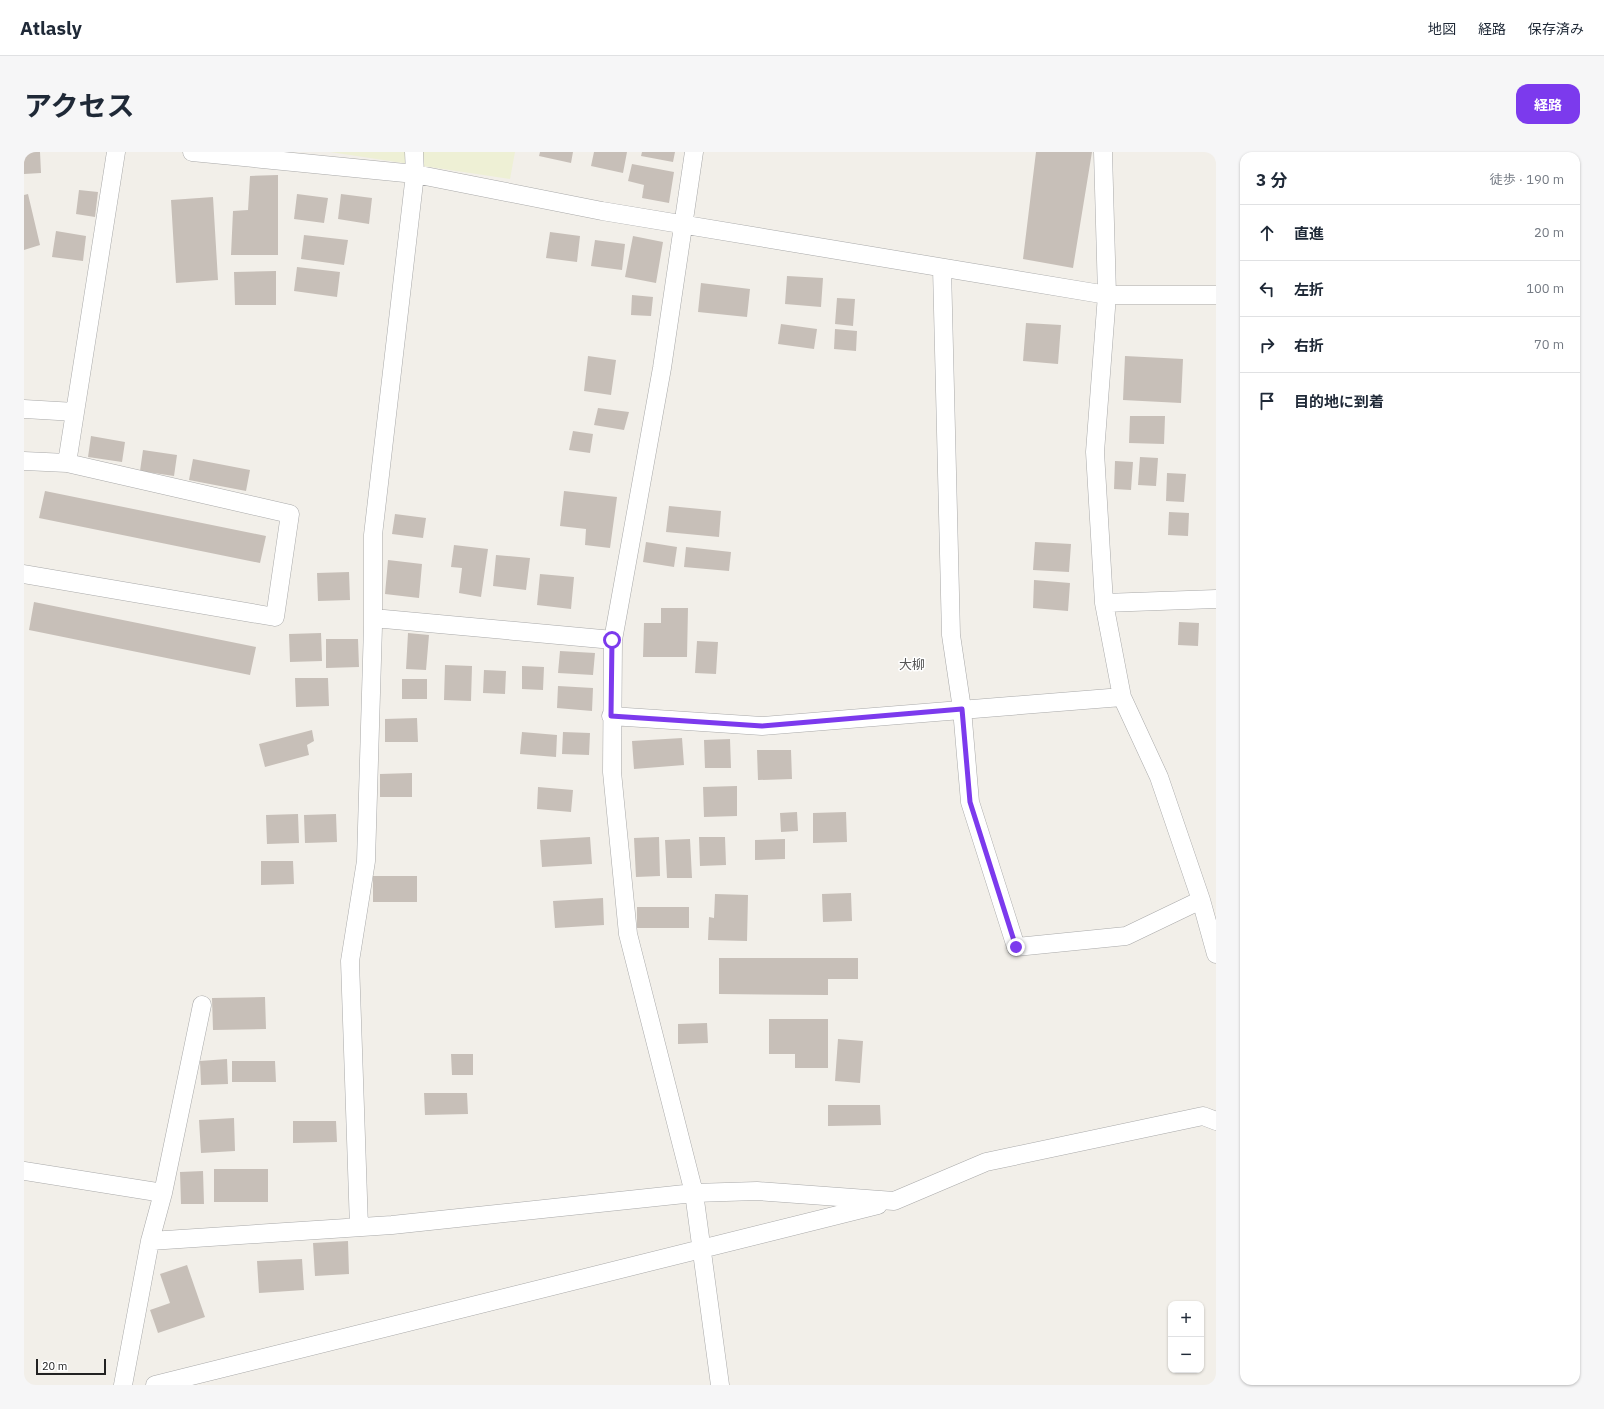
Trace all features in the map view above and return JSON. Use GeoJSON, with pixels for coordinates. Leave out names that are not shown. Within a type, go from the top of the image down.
{"type":"FeatureCollection","features":[{"type":"Feature","properties":{"kind":"street"},"geometry":{"type":"LineString","coordinates":[[67,463],[116,152]]}},
{"type":"Feature","properties":{"kind":"street"},"geometry":{"type":"LineString","coordinates":[[192,152],[415,174],[602,211],[1107,296],[1216,295]]}},
{"type":"Feature","properties":{"kind":"street"},"geometry":{"type":"LineString","coordinates":[[359,1227],[350,961],[366,861],[373,618],[373,535],[415,174],[414,152]]}},
{"type":"Feature","properties":{"kind":"street"},"geometry":{"type":"LineString","coordinates":[[694,152],[682,224],[662,368],[612,640],[612,772],[628,934],[694,1193],[720,1385]]}},
{"type":"Feature","properties":{"kind":"street"},"geometry":{"type":"LineString","coordinates":[[1103,152],[1107,296],[1095,452],[1104,603],[1122,697],[1158,777],[1207,907],[1216,954]]}},
{"type":"Feature","properties":{"kind":"street"},"geometry":{"type":"LineString","coordinates":[[942,268],[951,636],[962,709],[970,802],[1016,947],[1126,936],[1207,907]]}},
{"type":"Feature","properties":{"kind":"street"},"geometry":{"type":"LineString","coordinates":[[24,408],[75,412]]}},
{"type":"Feature","properties":{"kind":"street"},"geometry":{"type":"LineString","coordinates":[[24,461],[67,463],[290,514],[275,617],[24,574]]}},
{"type":"Feature","properties":{"kind":"street"},"geometry":{"type":"LineString","coordinates":[[1104,603],[1216,599]]}},
{"type":"Feature","properties":{"kind":"street"},"geometry":{"type":"LineString","coordinates":[[373,618],[612,640]]}},
{"type":"Feature","properties":{"kind":"street"},"geometry":{"type":"LineString","coordinates":[[611,716],[762,726],[1122,697]]}},
{"type":"Feature","properties":{"kind":"street"},"geometry":{"type":"LineString","coordinates":[[124,1385],[150,1241],[163,1193],[202,1005]]}},
{"type":"Feature","properties":{"kind":"street"},"geometry":{"type":"LineString","coordinates":[[155,1385],[894,1201],[986,1162],[1203,1116],[1216,1121]]}},
{"type":"Feature","properties":{"kind":"street"},"geometry":{"type":"LineString","coordinates":[[24,1171],[163,1193]]}},
{"type":"Feature","properties":{"kind":"street"},"geometry":{"type":"LineString","coordinates":[[150,1241],[359,1227],[694,1193],[757,1191],[894,1201]]}},
{"type":"Feature","properties":{"kind":"green space"},"geometry":{"type":"Polygon","coordinates":[[[330,152],[515,152],[510,179],[330,152]]]}},
{"type":"Feature","properties":{"kind":"building"},"geometry":{"type":"Polygon","coordinates":[[[24,152],[40,152],[41,173],[24,174],[24,152]]]}},
{"type":"Feature","properties":{"kind":"building"},"geometry":{"type":"Polygon","coordinates":[[[540,152],[573,152],[571,163],[539,156],[540,152]]]}},
{"type":"Feature","properties":{"kind":"building"},"geometry":{"type":"Polygon","coordinates":[[[594,152],[627,152],[623,173],[591,166],[594,152]]]}},
{"type":"Feature","properties":{"kind":"building"},"geometry":{"type":"Polygon","coordinates":[[[642,152],[675,152],[673,162],[641,156],[642,152]]]}},
{"type":"Feature","properties":{"kind":"building"},"geometry":{"type":"Polygon","coordinates":[[[1036,152],[1092,152],[1073,268],[1023,259],[1036,152]]]}},
{"type":"Feature","properties":{"kind":"building"},"geometry":{"type":"Polygon","coordinates":[[[632,164],[674,172],[669,203],[642,198],[644,185],[628,181],[632,164]]]}},
{"type":"Feature","properties":{"kind":"building"},"geometry":{"type":"Polygon","coordinates":[[[278,175],[278,255],[231,255],[233,211],[248,210],[250,176],[278,175]]]}},
{"type":"Feature","properties":{"kind":"building"},"geometry":{"type":"Polygon","coordinates":[[[79,190],[98,192],[95,217],[76,214],[79,190]]]}},
{"type":"Feature","properties":{"kind":"building"},"geometry":{"type":"Polygon","coordinates":[[[28,194],[40,245],[24,250],[24,195],[28,194]]]}},
{"type":"Feature","properties":{"kind":"building"},"geometry":{"type":"Polygon","coordinates":[[[297,194],[328,198],[324,223],[294,219],[297,194]]]}},
{"type":"Feature","properties":{"kind":"building"},"geometry":{"type":"Polygon","coordinates":[[[341,194],[372,198],[369,224],[338,219],[341,194]]]}},
{"type":"Feature","properties":{"kind":"building"},"geometry":{"type":"Polygon","coordinates":[[[213,197],[218,280],[176,283],[171,200],[213,197]]]}},
{"type":"Feature","properties":{"kind":"building"},"geometry":{"type":"Polygon","coordinates":[[[56,231],[86,236],[83,261],[52,257],[56,231]]]}},
{"type":"Feature","properties":{"kind":"building"},"geometry":{"type":"Polygon","coordinates":[[[550,232],[580,236],[577,262],[546,258],[550,232]]]}},
{"type":"Feature","properties":{"kind":"building"},"geometry":{"type":"Polygon","coordinates":[[[304,235],[348,240],[344,265],[301,259],[304,235]]]}},
{"type":"Feature","properties":{"kind":"building"},"geometry":{"type":"Polygon","coordinates":[[[633,236],[663,242],[656,283],[625,277],[633,236]]]}},
{"type":"Feature","properties":{"kind":"building"},"geometry":{"type":"Polygon","coordinates":[[[595,240],[625,244],[622,270],[591,266],[595,240]]]}},
{"type":"Feature","properties":{"kind":"building"},"geometry":{"type":"Polygon","coordinates":[[[297,267],[340,272],[337,297],[294,291],[297,267]]]}},
{"type":"Feature","properties":{"kind":"building"},"geometry":{"type":"Polygon","coordinates":[[[276,271],[276,305],[235,305],[234,272],[276,271]]]}},
{"type":"Feature","properties":{"kind":"building"},"geometry":{"type":"Polygon","coordinates":[[[787,276],[823,278],[821,307],[785,304],[787,276]]]}},
{"type":"Feature","properties":{"kind":"building"},"geometry":{"type":"Polygon","coordinates":[[[701,283],[750,289],[747,317],[698,312],[701,283]]]}},
{"type":"Feature","properties":{"kind":"building"},"geometry":{"type":"Polygon","coordinates":[[[632,295],[653,297],[651,316],[631,315],[632,295]]]}},
{"type":"Feature","properties":{"kind":"building"},"geometry":{"type":"Polygon","coordinates":[[[837,298],[855,299],[853,326],[835,324],[837,298]]]}},
{"type":"Feature","properties":{"kind":"building"},"geometry":{"type":"Polygon","coordinates":[[[1026,323],[1061,325],[1058,364],[1023,361],[1026,323]]]}},
{"type":"Feature","properties":{"kind":"building"},"geometry":{"type":"Polygon","coordinates":[[[781,324],[817,329],[814,349],[778,344],[781,324]]]}},
{"type":"Feature","properties":{"kind":"building"},"geometry":{"type":"Polygon","coordinates":[[[835,329],[857,331],[856,351],[834,349],[835,329]]]}},
{"type":"Feature","properties":{"kind":"building"},"geometry":{"type":"Polygon","coordinates":[[[588,356],[616,360],[611,395],[584,391],[588,356]]]}},
{"type":"Feature","properties":{"kind":"building"},"geometry":{"type":"Polygon","coordinates":[[[1125,356],[1183,359],[1181,403],[1123,400],[1125,356]]]}},
{"type":"Feature","properties":{"kind":"building"},"geometry":{"type":"Polygon","coordinates":[[[598,408],[629,412],[624,430],[594,425],[598,408]]]}},
{"type":"Feature","properties":{"kind":"building"},"geometry":{"type":"Polygon","coordinates":[[[1130,416],[1165,416],[1164,444],[1129,443],[1130,416]]]}},
{"type":"Feature","properties":{"kind":"building"},"geometry":{"type":"Polygon","coordinates":[[[573,431],[593,434],[590,453],[569,450],[573,431]]]}},
{"type":"Feature","properties":{"kind":"building"},"geometry":{"type":"Polygon","coordinates":[[[91,436],[125,442],[122,462],[88,457],[91,436]]]}},
{"type":"Feature","properties":{"kind":"building"},"geometry":{"type":"Polygon","coordinates":[[[143,450],[177,455],[174,476],[140,471],[143,450]]]}},
{"type":"Feature","properties":{"kind":"building"},"geometry":{"type":"Polygon","coordinates":[[[1140,457],[1158,458],[1156,486],[1138,485],[1140,457]]]}},
{"type":"Feature","properties":{"kind":"building"},"geometry":{"type":"Polygon","coordinates":[[[193,459],[250,470],[246,491],[189,480],[193,459]]]}},
{"type":"Feature","properties":{"kind":"building"},"geometry":{"type":"Polygon","coordinates":[[[1115,461],[1133,462],[1131,490],[1114,489],[1115,461]]]}},
{"type":"Feature","properties":{"kind":"building"},"geometry":{"type":"Polygon","coordinates":[[[1167,473],[1186,474],[1184,502],[1166,501],[1167,473]]]}},
{"type":"Feature","properties":{"kind":"building"},"geometry":{"type":"Polygon","coordinates":[[[45,491],[266,536],[260,563],[39,518],[45,491]]]}},
{"type":"Feature","properties":{"kind":"building"},"geometry":{"type":"Polygon","coordinates":[[[564,491],[617,497],[610,548],[585,545],[586,529],[560,526],[564,491]]]}},
{"type":"Feature","properties":{"kind":"building"},"geometry":{"type":"Polygon","coordinates":[[[669,506],[721,511],[719,537],[666,532],[669,506]]]}},
{"type":"Feature","properties":{"kind":"building"},"geometry":{"type":"Polygon","coordinates":[[[1169,512],[1189,513],[1188,536],[1168,535],[1169,512]]]}},
{"type":"Feature","properties":{"kind":"building"},"geometry":{"type":"Polygon","coordinates":[[[395,514],[426,518],[423,538],[392,534],[395,514]]]}},
{"type":"Feature","properties":{"kind":"building"},"geometry":{"type":"Polygon","coordinates":[[[646,542],[677,547],[674,567],[643,562],[646,542]]]}},
{"type":"Feature","properties":{"kind":"building"},"geometry":{"type":"Polygon","coordinates":[[[1035,542],[1071,544],[1069,572],[1033,570],[1035,542]]]}},
{"type":"Feature","properties":{"kind":"building"},"geometry":{"type":"Polygon","coordinates":[[[454,545],[488,549],[481,597],[459,593],[462,568],[451,567],[454,545]]]}},
{"type":"Feature","properties":{"kind":"building"},"geometry":{"type":"Polygon","coordinates":[[[686,547],[731,552],[729,571],[684,567],[686,547]]]}},
{"type":"Feature","properties":{"kind":"building"},"geometry":{"type":"Polygon","coordinates":[[[496,555],[530,558],[526,590],[493,586],[496,555]]]}},
{"type":"Feature","properties":{"kind":"building"},"geometry":{"type":"Polygon","coordinates":[[[388,560],[422,564],[419,598],[385,594],[388,560]]]}},
{"type":"Feature","properties":{"kind":"building"},"geometry":{"type":"Polygon","coordinates":[[[349,572],[350,600],[318,601],[317,573],[349,572]]]}},
{"type":"Feature","properties":{"kind":"building"},"geometry":{"type":"Polygon","coordinates":[[[540,574],[574,577],[571,609],[537,605],[540,574]]]}},
{"type":"Feature","properties":{"kind":"building"},"geometry":{"type":"Polygon","coordinates":[[[1034,580],[1070,583],[1068,611],[1033,608],[1034,580]]]}},
{"type":"Feature","properties":{"kind":"building"},"geometry":{"type":"Polygon","coordinates":[[[34,602],[256,647],[250,675],[29,630],[34,602]]]}},
{"type":"Feature","properties":{"kind":"building"},"geometry":{"type":"Polygon","coordinates":[[[661,608],[688,608],[687,657],[643,657],[644,623],[661,623],[661,608]]]}},
{"type":"Feature","properties":{"kind":"building"},"geometry":{"type":"Polygon","coordinates":[[[1179,622],[1199,623],[1198,646],[1178,645],[1179,622]]]}},
{"type":"Feature","properties":{"kind":"building"},"geometry":{"type":"Polygon","coordinates":[[[321,633],[322,661],[290,662],[289,634],[321,633]]]}},
{"type":"Feature","properties":{"kind":"building"},"geometry":{"type":"Polygon","coordinates":[[[408,633],[429,635],[426,670],[406,669],[408,633]]]}},
{"type":"Feature","properties":{"kind":"building"},"geometry":{"type":"Polygon","coordinates":[[[326,639],[358,639],[359,667],[326,668],[326,639]]]}},
{"type":"Feature","properties":{"kind":"building"},"geometry":{"type":"Polygon","coordinates":[[[697,641],[718,642],[716,674],[695,673],[697,641]]]}},
{"type":"Feature","properties":{"kind":"building"},"geometry":{"type":"Polygon","coordinates":[[[560,651],[595,653],[593,675],[558,673],[560,651]]]}},
{"type":"Feature","properties":{"kind":"building"},"geometry":{"type":"Polygon","coordinates":[[[445,665],[472,666],[471,701],[444,700],[445,665]]]}},
{"type":"Feature","properties":{"kind":"building"},"geometry":{"type":"Polygon","coordinates":[[[522,666],[544,667],[543,690],[522,689],[522,666]]]}},
{"type":"Feature","properties":{"kind":"building"},"geometry":{"type":"Polygon","coordinates":[[[484,670],[506,671],[505,694],[483,693],[484,670]]]}},
{"type":"Feature","properties":{"kind":"building"},"geometry":{"type":"Polygon","coordinates":[[[295,678],[328,678],[329,706],[296,707],[295,678]]]}},
{"type":"Feature","properties":{"kind":"building"},"geometry":{"type":"Polygon","coordinates":[[[402,679],[427,679],[427,699],[402,699],[402,679]]]}},
{"type":"Feature","properties":{"kind":"building"},"geometry":{"type":"Polygon","coordinates":[[[558,686],[593,688],[592,711],[557,708],[558,686]]]}},
{"type":"Feature","properties":{"kind":"building"},"geometry":{"type":"Polygon","coordinates":[[[417,718],[418,742],[385,742],[385,719],[417,718]]]}},
{"type":"Feature","properties":{"kind":"building"},"geometry":{"type":"Polygon","coordinates":[[[312,730],[314,741],[307,745],[309,755],[265,767],[259,744],[312,730]]]}},
{"type":"Feature","properties":{"kind":"building"},"geometry":{"type":"Polygon","coordinates":[[[522,732],[557,735],[556,757],[520,754],[522,732]]]}},
{"type":"Feature","properties":{"kind":"building"},"geometry":{"type":"Polygon","coordinates":[[[563,732],[590,733],[589,755],[562,754],[563,732]]]}},
{"type":"Feature","properties":{"kind":"building"},"geometry":{"type":"Polygon","coordinates":[[[682,738],[684,765],[634,769],[632,741],[682,738]]]}},
{"type":"Feature","properties":{"kind":"building"},"geometry":{"type":"Polygon","coordinates":[[[730,739],[731,768],[705,768],[704,740],[730,739]]]}},
{"type":"Feature","properties":{"kind":"building"},"geometry":{"type":"Polygon","coordinates":[[[757,750],[791,750],[792,779],[758,780],[757,750]]]}},
{"type":"Feature","properties":{"kind":"building"},"geometry":{"type":"Polygon","coordinates":[[[412,773],[412,797],[380,797],[380,774],[412,773]]]}},
{"type":"Feature","properties":{"kind":"building"},"geometry":{"type":"Polygon","coordinates":[[[737,786],[737,816],[704,817],[703,787],[737,786]]]}},
{"type":"Feature","properties":{"kind":"building"},"geometry":{"type":"Polygon","coordinates":[[[538,787],[573,790],[571,812],[537,809],[538,787]]]}},
{"type":"Feature","properties":{"kind":"building"},"geometry":{"type":"Polygon","coordinates":[[[797,812],[798,831],[781,832],[780,813],[797,812]]]}},
{"type":"Feature","properties":{"kind":"building"},"geometry":{"type":"Polygon","coordinates":[[[846,812],[847,842],[813,843],[813,813],[846,812]]]}},
{"type":"Feature","properties":{"kind":"building"},"geometry":{"type":"Polygon","coordinates":[[[298,814],[299,843],[267,844],[266,815],[298,814]]]}},
{"type":"Feature","properties":{"kind":"building"},"geometry":{"type":"Polygon","coordinates":[[[336,814],[337,842],[305,843],[304,815],[336,814]]]}},
{"type":"Feature","properties":{"kind":"building"},"geometry":{"type":"Polygon","coordinates":[[[590,837],[592,864],[542,867],[540,840],[590,837]]]}},
{"type":"Feature","properties":{"kind":"building"},"geometry":{"type":"Polygon","coordinates":[[[659,837],[660,876],[636,877],[634,838],[659,837]]]}},
{"type":"Feature","properties":{"kind":"building"},"geometry":{"type":"Polygon","coordinates":[[[699,837],[725,837],[726,865],[700,866],[699,837]]]}},
{"type":"Feature","properties":{"kind":"building"},"geometry":{"type":"Polygon","coordinates":[[[690,839],[692,878],[667,878],[665,840],[690,839]]]}},
{"type":"Feature","properties":{"kind":"building"},"geometry":{"type":"Polygon","coordinates":[[[785,839],[785,859],[755,860],[755,840],[785,839]]]}},
{"type":"Feature","properties":{"kind":"building"},"geometry":{"type":"Polygon","coordinates":[[[261,861],[293,861],[294,884],[261,885],[261,861]]]}},
{"type":"Feature","properties":{"kind":"building"},"geometry":{"type":"Polygon","coordinates":[[[373,876],[417,876],[417,902],[373,902],[373,876]]]}},
{"type":"Feature","properties":{"kind":"building"},"geometry":{"type":"Polygon","coordinates":[[[851,893],[852,921],[823,922],[822,894],[851,893]]]}},
{"type":"Feature","properties":{"kind":"building"},"geometry":{"type":"Polygon","coordinates":[[[715,894],[748,895],[747,941],[708,940],[709,917],[714,918],[715,894]]]}},
{"type":"Feature","properties":{"kind":"building"},"geometry":{"type":"Polygon","coordinates":[[[603,898],[604,925],[555,928],[553,901],[603,898]]]}},
{"type":"Feature","properties":{"kind":"building"},"geometry":{"type":"Polygon","coordinates":[[[637,907],[689,907],[689,928],[637,928],[637,907]]]}},
{"type":"Feature","properties":{"kind":"building"},"geometry":{"type":"Polygon","coordinates":[[[719,958],[858,958],[858,979],[828,979],[828,995],[719,994],[719,958]]]}},
{"type":"Feature","properties":{"kind":"building"},"geometry":{"type":"Polygon","coordinates":[[[265,997],[266,1029],[213,1030],[212,998],[265,997]]]}},
{"type":"Feature","properties":{"kind":"building"},"geometry":{"type":"Polygon","coordinates":[[[769,1019],[828,1019],[828,1068],[795,1068],[795,1054],[769,1054],[769,1019]]]}},
{"type":"Feature","properties":{"kind":"building"},"geometry":{"type":"Polygon","coordinates":[[[707,1023],[708,1043],[678,1044],[678,1024],[707,1023]]]}},
{"type":"Feature","properties":{"kind":"building"},"geometry":{"type":"Polygon","coordinates":[[[838,1039],[863,1041],[860,1083],[835,1081],[838,1039]]]}},
{"type":"Feature","properties":{"kind":"building"},"geometry":{"type":"Polygon","coordinates":[[[451,1054],[473,1054],[473,1075],[452,1075],[451,1054]]]}},
{"type":"Feature","properties":{"kind":"building"},"geometry":{"type":"Polygon","coordinates":[[[227,1059],[228,1084],[201,1085],[200,1061],[227,1059]]]}},
{"type":"Feature","properties":{"kind":"building"},"geometry":{"type":"Polygon","coordinates":[[[232,1061],[275,1061],[276,1082],[232,1082],[232,1061]]]}},
{"type":"Feature","properties":{"kind":"building"},"geometry":{"type":"Polygon","coordinates":[[[424,1093],[467,1093],[468,1114],[425,1115],[424,1093]]]}},
{"type":"Feature","properties":{"kind":"building"},"geometry":{"type":"Polygon","coordinates":[[[828,1105],[880,1105],[881,1125],[828,1126],[828,1105]]]}},
{"type":"Feature","properties":{"kind":"building"},"geometry":{"type":"Polygon","coordinates":[[[234,1118],[235,1151],[201,1153],[199,1120],[234,1118]]]}},
{"type":"Feature","properties":{"kind":"building"},"geometry":{"type":"Polygon","coordinates":[[[293,1121],[336,1121],[337,1142],[293,1143],[293,1121]]]}},
{"type":"Feature","properties":{"kind":"building"},"geometry":{"type":"Polygon","coordinates":[[[214,1169],[268,1169],[268,1202],[214,1202],[214,1169]]]}},
{"type":"Feature","properties":{"kind":"building"},"geometry":{"type":"Polygon","coordinates":[[[203,1171],[204,1204],[181,1204],[180,1172],[203,1171]]]}},
{"type":"Feature","properties":{"kind":"building"},"geometry":{"type":"Polygon","coordinates":[[[348,1241],[349,1274],[315,1276],[313,1243],[348,1241]]]}},
{"type":"Feature","properties":{"kind":"building"},"geometry":{"type":"Polygon","coordinates":[[[302,1259],[304,1290],[259,1293],[257,1261],[302,1259]]]}},
{"type":"Feature","properties":{"kind":"building"},"geometry":{"type":"Polygon","coordinates":[[[187,1265],[205,1317],[158,1333],[150,1310],[170,1303],[160,1274],[187,1265]]]}},
{"type":"Feature","properties":{"kind":"district","name":"大柳"},"geometry":{"type":"Point","coordinates":[912,664]}},
{"type":"Feature","properties":{"kind":"route"},"geometry":{"type":"LineString","coordinates":[[612,640],[611,716],[762,726],[962,709],[970,802],[1016,947]]}}]}
